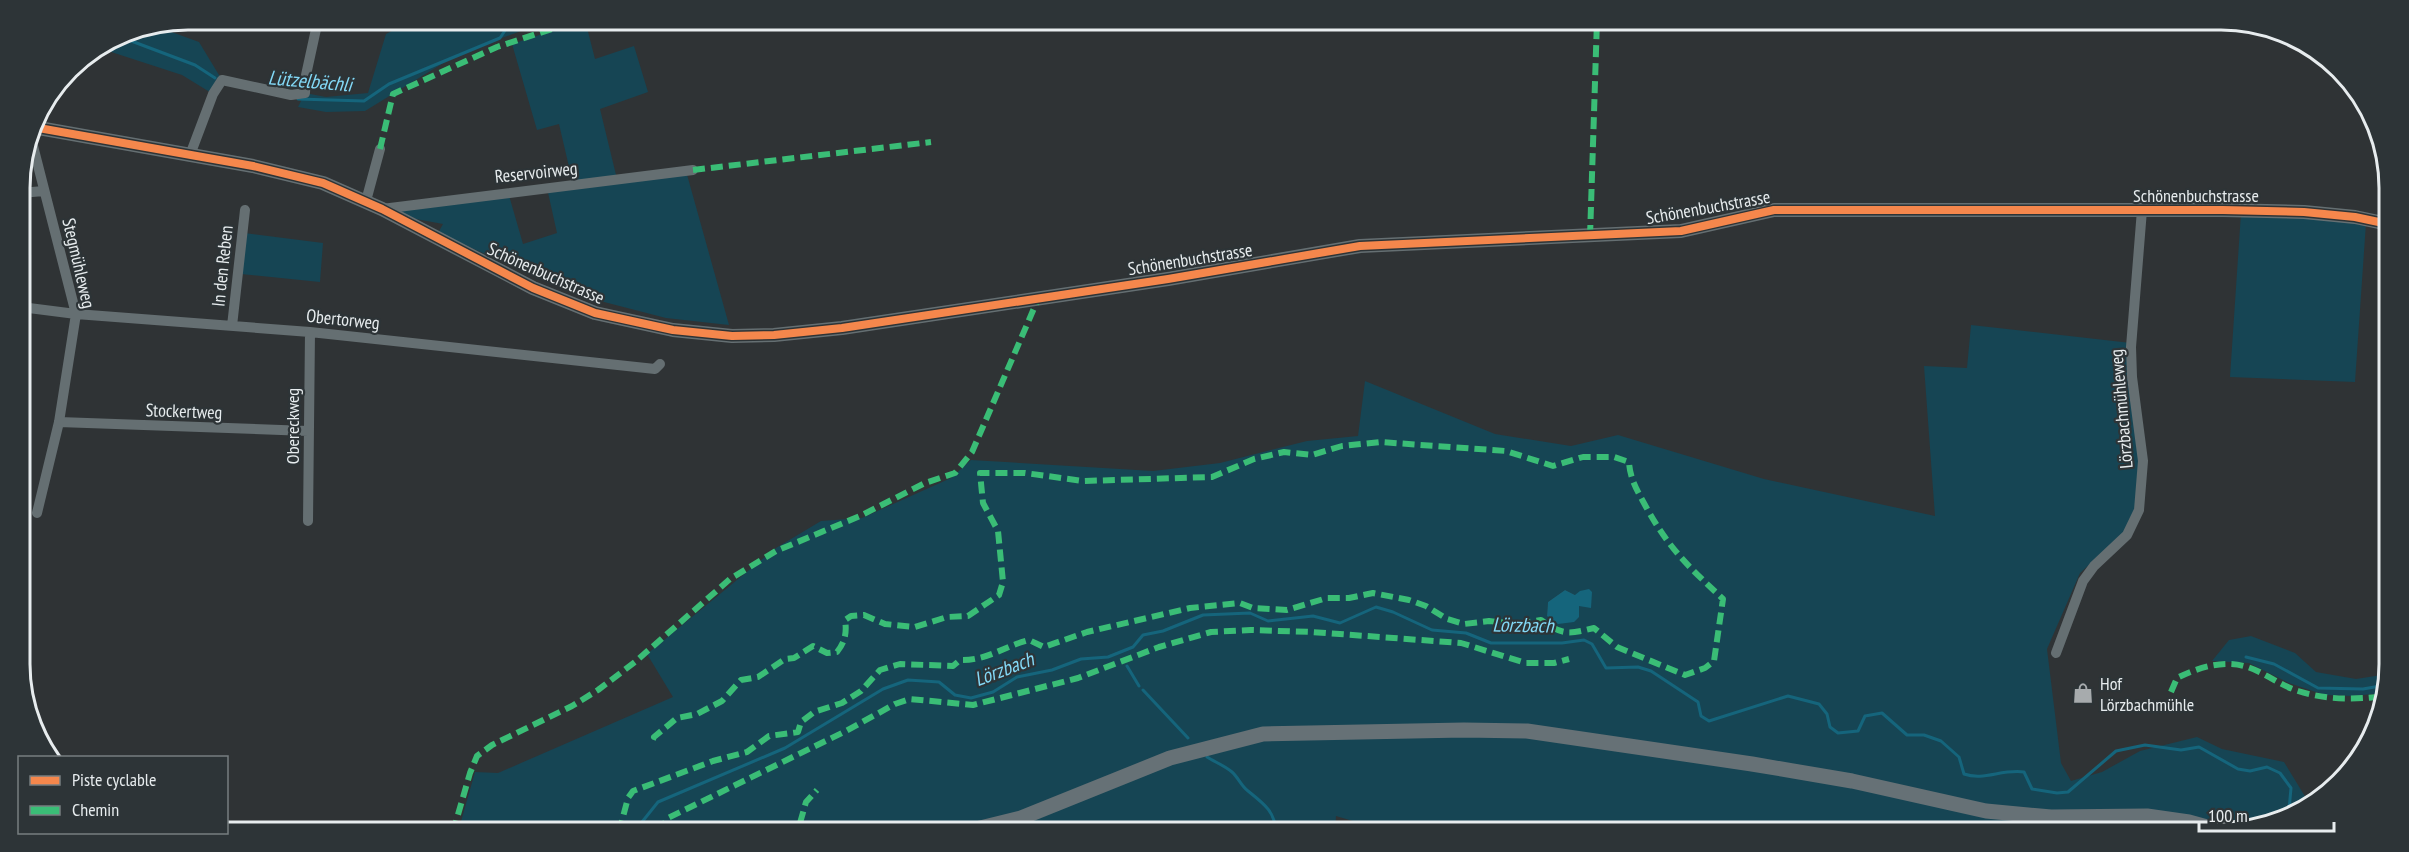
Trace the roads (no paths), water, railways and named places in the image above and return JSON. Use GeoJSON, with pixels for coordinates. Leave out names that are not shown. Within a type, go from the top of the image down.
{"type":"FeatureCollection","features":[{"type":"Feature","properties":{"kind":"main road"},"geometry":{"type":"LineString","coordinates":[[1005,822],[1021,818],[1170,758],[1263,734],[1464,730],[1527,732],[1752,764],[1852,781],[1986,811],[2051,817],[2147,816],[2189,822]]}},
{"type":"Feature","properties":{"kind":"street"},"geometry":{"type":"LineString","coordinates":[[190,155],[213,94],[222,80],[291,94],[305,93],[306,75],[316,30]]}},
{"type":"Feature","properties":{"kind":"street","name":"Schönenbuchstrasse"},"geometry":{"type":"LineString","coordinates":[[42,128],[190,155],[323,183],[366,201],[533,288],[595,313],[673,330],[753,336],[842,328],[1360,246],[1479,238],[1629,235],[1681,231],[1764,212],[1808,208],[2304,212],[2355,217],[2379,222]]}},
{"type":"Feature","properties":{"kind":"street"},"geometry":{"type":"LineString","coordinates":[[366,201],[380,149]]}},
{"type":"Feature","properties":{"kind":"street","name":"Stegmühleweg"},"geometry":{"type":"LineString","coordinates":[[34,151],[76,314],[59,422],[37,513]]}},
{"type":"Feature","properties":{"kind":"street","name":"Reservoirweg"},"geometry":{"type":"LineString","coordinates":[[382,209],[693,170]]}},
{"type":"Feature","properties":{"kind":"street"},"geometry":{"type":"LineString","coordinates":[[30,193],[44,191]]}},
{"type":"Feature","properties":{"kind":"street","name":"In den Reben"},"geometry":{"type":"LineString","coordinates":[[232,326],[245,210]]}},
{"type":"Feature","properties":{"kind":"street","name":"Lörzbachmühleweg"},"geometry":{"type":"LineString","coordinates":[[2056,653],[2083,581],[2094,566],[2127,535],[2139,510],[2144,461],[2132,377],[2131,347],[2142,210]]}},
{"type":"Feature","properties":{"kind":"street","name":"Obertorweg"},"geometry":{"type":"LineString","coordinates":[[30,308],[76,314],[310,332],[655,369],[660,364]]}},
{"type":"Feature","properties":{"kind":"street","name":"Obereckweg"},"geometry":{"type":"LineString","coordinates":[[309,521],[310,332]]}},
{"type":"Feature","properties":{"kind":"street","name":"Stockertweg"},"geometry":{"type":"LineString","coordinates":[[59,422],[308,431]]}},
{"type":"Feature","properties":{"kind":"waterway","name":"Lützelbächli"},"geometry":{"type":"LineString","coordinates":[[298,99],[364,101],[389,84],[500,38],[505,30]]}},
{"type":"Feature","properties":{"kind":"waterway","name":"Lützelbächli"},"geometry":{"type":"LineString","coordinates":[[131,41],[195,65],[215,78]]}},
{"type":"Feature","properties":{"kind":"waterway","name":"Lörzbach"},"geometry":{"type":"LineString","coordinates":[[642,822],[658,802],[785,748],[883,689],[908,680],[939,682],[955,695],[971,698],[993,692],[1017,677],[1052,670],[1081,659],[1108,657],[1133,647],[1143,635],[1163,631],[1203,615],[1250,613],[1268,621],[1313,616],[1340,623],[1376,607],[1393,612],[1432,630],[1466,633],[1491,643],[1562,643],[1584,640],[1592,644],[1606,668],[1638,667],[1651,671],[1698,702],[1701,716],[1709,721],[1788,696],[1819,704],[1827,714],[1830,727],[1838,733],[1858,731],[1865,716],[1882,713],[1907,735],[1924,735],[1941,741],[1959,757],[1964,774],[1986,776],[2024,772],[2032,789],[2057,793],[2068,792],[2116,751],[2145,745],[2181,750],[2199,747],[2238,769],[2250,771],[2267,767],[2280,773],[2291,788],[2289,806]]}},
{"type":"Feature","properties":{"kind":"waterway"},"geometry":{"type":"LineString","coordinates":[[2246,657],[2274,664],[2318,688],[2363,689],[2378,686]]}},
{"type":"Feature","properties":{"kind":"waterway"},"geometry":{"type":"LineString","coordinates":[[1127,666],[1139,686]]}},
{"type":"Feature","properties":{"kind":"waterway"},"geometry":{"type":"LineString","coordinates":[[1143,690],[1188,738]]}},
{"type":"Feature","properties":{"kind":"waterway"},"geometry":{"type":"LineString","coordinates":[[1207,757],[1232,772],[1271,813],[1274,822]]}},
{"type":"Feature","properties":{"kind":"place","name":"Hof Lörzbachmühle"},"geometry":{"type":"Point","coordinates":[2083,693]}}]}
